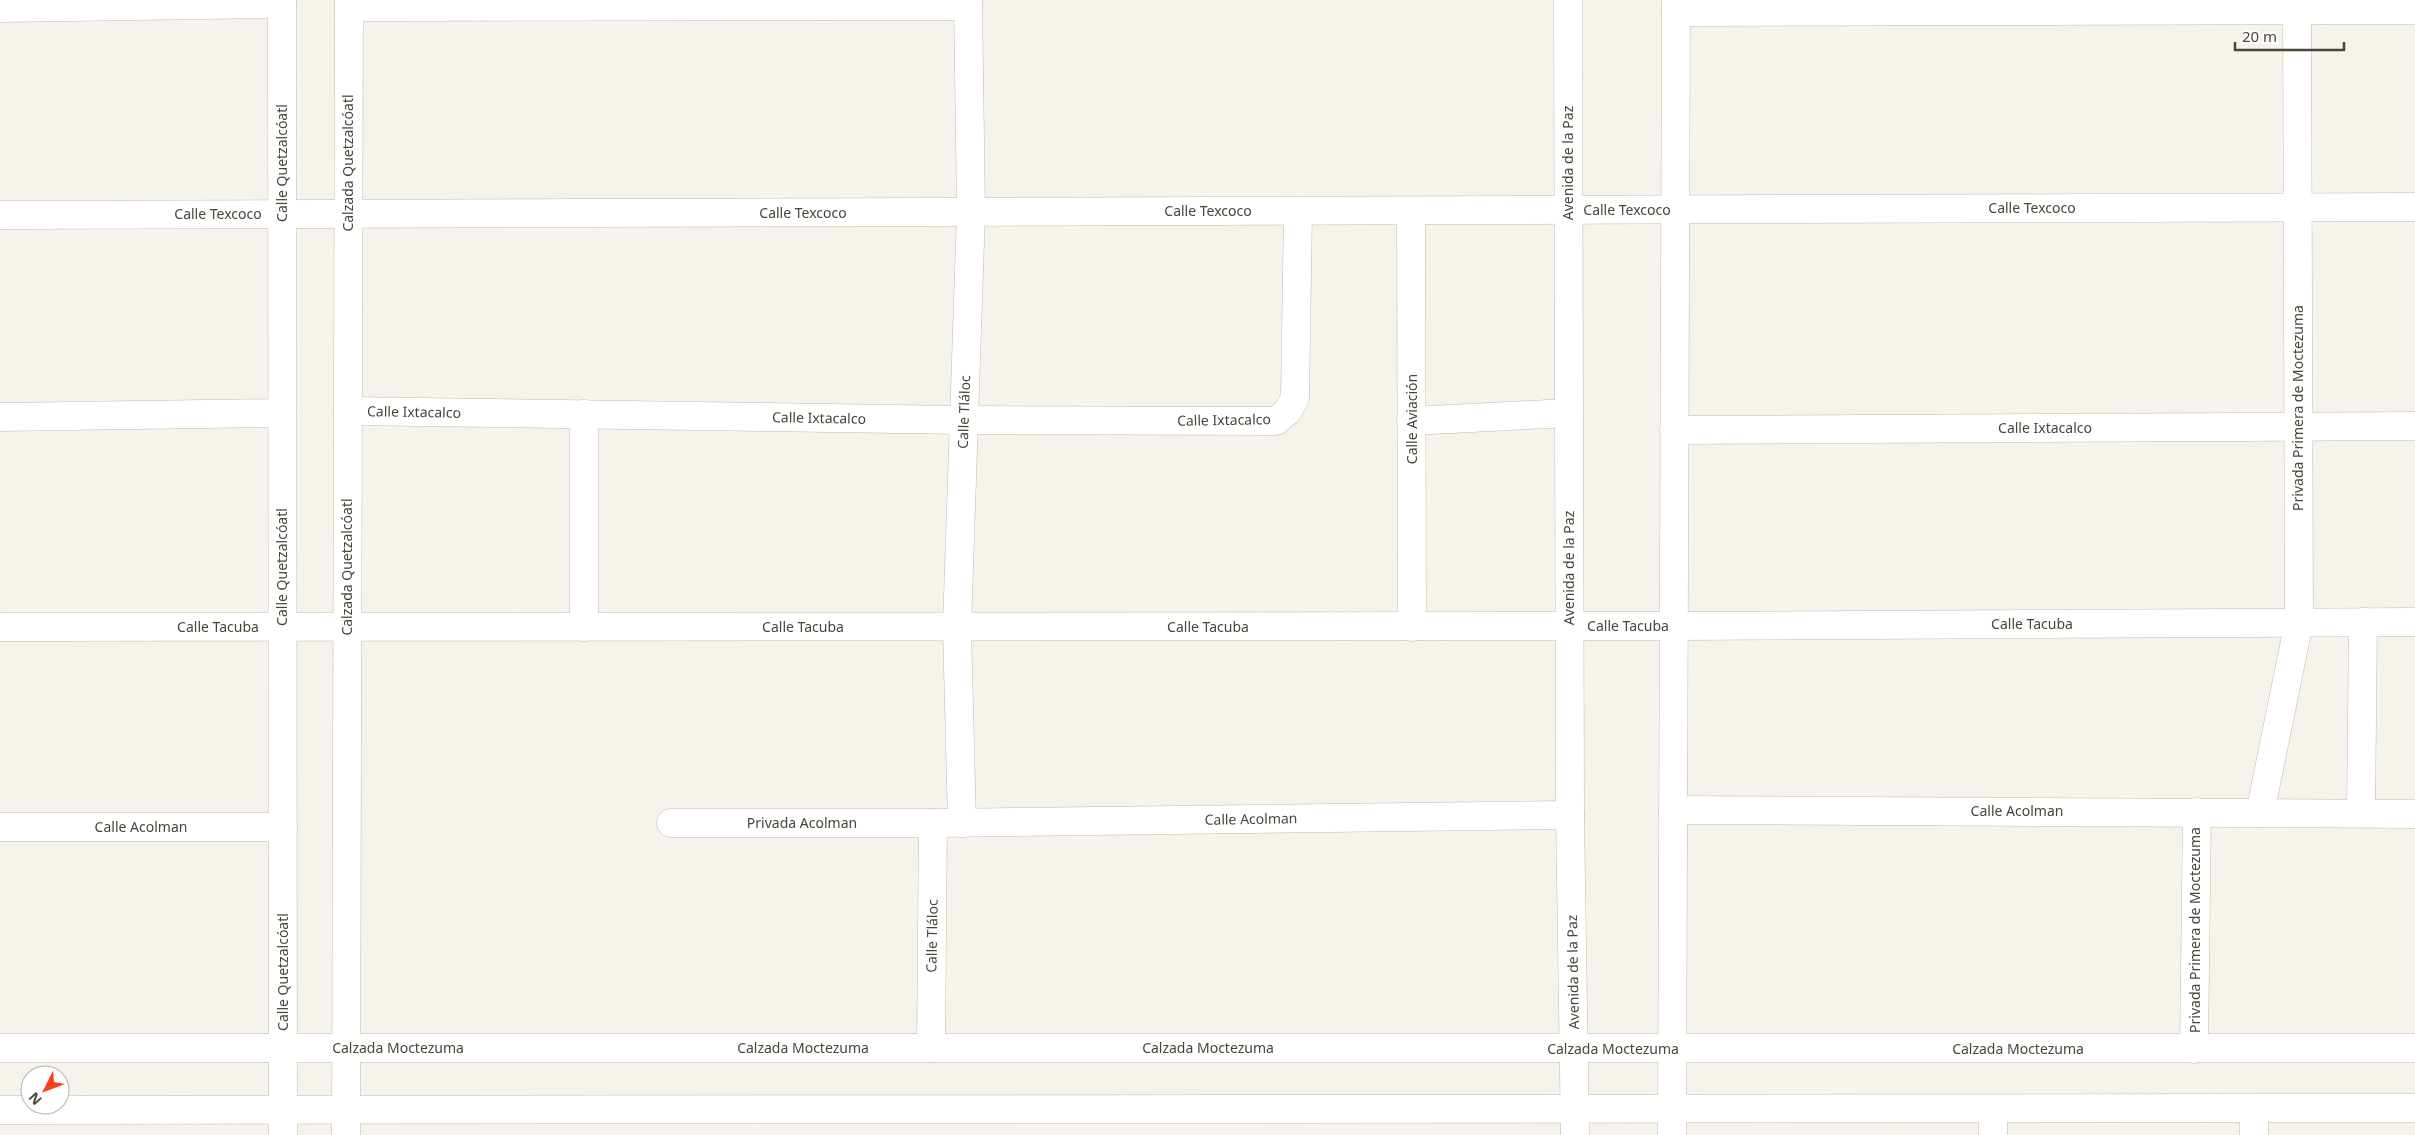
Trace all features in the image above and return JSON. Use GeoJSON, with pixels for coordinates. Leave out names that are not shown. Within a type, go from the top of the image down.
{"type":"FeatureCollection","features":[{"type":"Feature","properties":{"kind":"street","name":"Avenida de la Paz"},"geometry":{"type":"LineString","coordinates":[[1568,0],[1570,815],[1575,1122]]}},
{"type":"Feature","properties":{"kind":"street"},"geometry":{"type":"LineString","coordinates":[[0,8],[282,2]]}},
{"type":"Feature","properties":{"kind":"street","name":"Calle Quetzalcóatl"},"geometry":{"type":"LineString","coordinates":[[282,2],[283,1122]]}},
{"type":"Feature","properties":{"kind":"street"},"geometry":{"type":"LineString","coordinates":[[349,4],[968,3]]}},
{"type":"Feature","properties":{"kind":"street","name":"Calle Tláloc"},"geometry":{"type":"LineString","coordinates":[[962,823],[957,627],[971,212],[968,3]]}},
{"type":"Feature","properties":{"kind":"street","name":"Calzada Quetzalcóatl"},"geometry":{"type":"LineString","coordinates":[[346,1122],[349,4]]}},
{"type":"Feature","properties":{"kind":"street"},"geometry":{"type":"LineString","coordinates":[[1672,1122],[1676,6],[2297,5],[2415,10]]}},
{"type":"Feature","properties":{"kind":"street","name":"Privada Primera de Moctezuma"},"geometry":{"type":"LineString","coordinates":[[2260,813],[2299,622],[2297,5]]}},
{"type":"Feature","properties":{"kind":"street","name":"Calle Texcoco"},"geometry":{"type":"LineString","coordinates":[[0,215],[2415,207]]}},
{"type":"Feature","properties":{"kind":"street","name":"Calle Ixtacalco"},"geometry":{"type":"LineString","coordinates":[[348,411],[963,420],[1276,421],[1288,411],[1295,398],[1298,211]]}},
{"type":"Feature","properties":{"kind":"street","name":"Calle Aviación"},"geometry":{"type":"LineString","coordinates":[[1411,211],[1412,627]]}},
{"type":"Feature","properties":{"kind":"street"},"geometry":{"type":"LineString","coordinates":[[0,417],[282,413]]}},
{"type":"Feature","properties":{"kind":"street"},"geometry":{"type":"LineString","coordinates":[[1412,421],[1568,413]]}},
{"type":"Feature","properties":{"kind":"street"},"geometry":{"type":"LineString","coordinates":[[584,414],[584,627]]}},
{"type":"Feature","properties":{"kind":"street","name":"Calle Ixtacalco"},"geometry":{"type":"LineString","coordinates":[[1674,430],[2415,426]]}},
{"type":"Feature","properties":{"kind":"street"},"geometry":{"type":"LineString","coordinates":[[2361,813],[2363,622]]}},
{"type":"Feature","properties":{"kind":"street","name":"Calle Tacuba"},"geometry":{"type":"LineString","coordinates":[[0,627],[1412,627],[2415,622]]}},
{"type":"Feature","properties":{"kind":"street","name":"Calle Acolman"},"geometry":{"type":"LineString","coordinates":[[1673,810],[2415,814]]}},
{"type":"Feature","properties":{"kind":"street","name":"Privada Primera de Moctezuma"},"geometry":{"type":"LineString","coordinates":[[2194,1049],[2196,812]]}},
{"type":"Feature","properties":{"kind":"street","name":"Calle Acolman"},"geometry":{"type":"LineString","coordinates":[[933,824],[1570,815]]}},
{"type":"Feature","properties":{"kind":"street","name":"Privada Acolman"},"geometry":{"type":"LineString","coordinates":[[671,823],[933,824]]}},
{"type":"Feature","properties":{"kind":"street","name":"Calle Tláloc"},"geometry":{"type":"LineString","coordinates":[[931,1048],[933,824]]}},
{"type":"Feature","properties":{"kind":"street","name":"Calle Acolman"},"geometry":{"type":"LineString","coordinates":[[0,827],[282,827]]}},
{"type":"Feature","properties":{"kind":"street","name":"Calzada Moctezuma"},"geometry":{"type":"LineString","coordinates":[[0,1048],[2415,1048]]}},
{"type":"Feature","properties":{"kind":"street"},"geometry":{"type":"LineString","coordinates":[[0,1110],[283,1122],[2254,1122],[2415,1108]]}}]}
